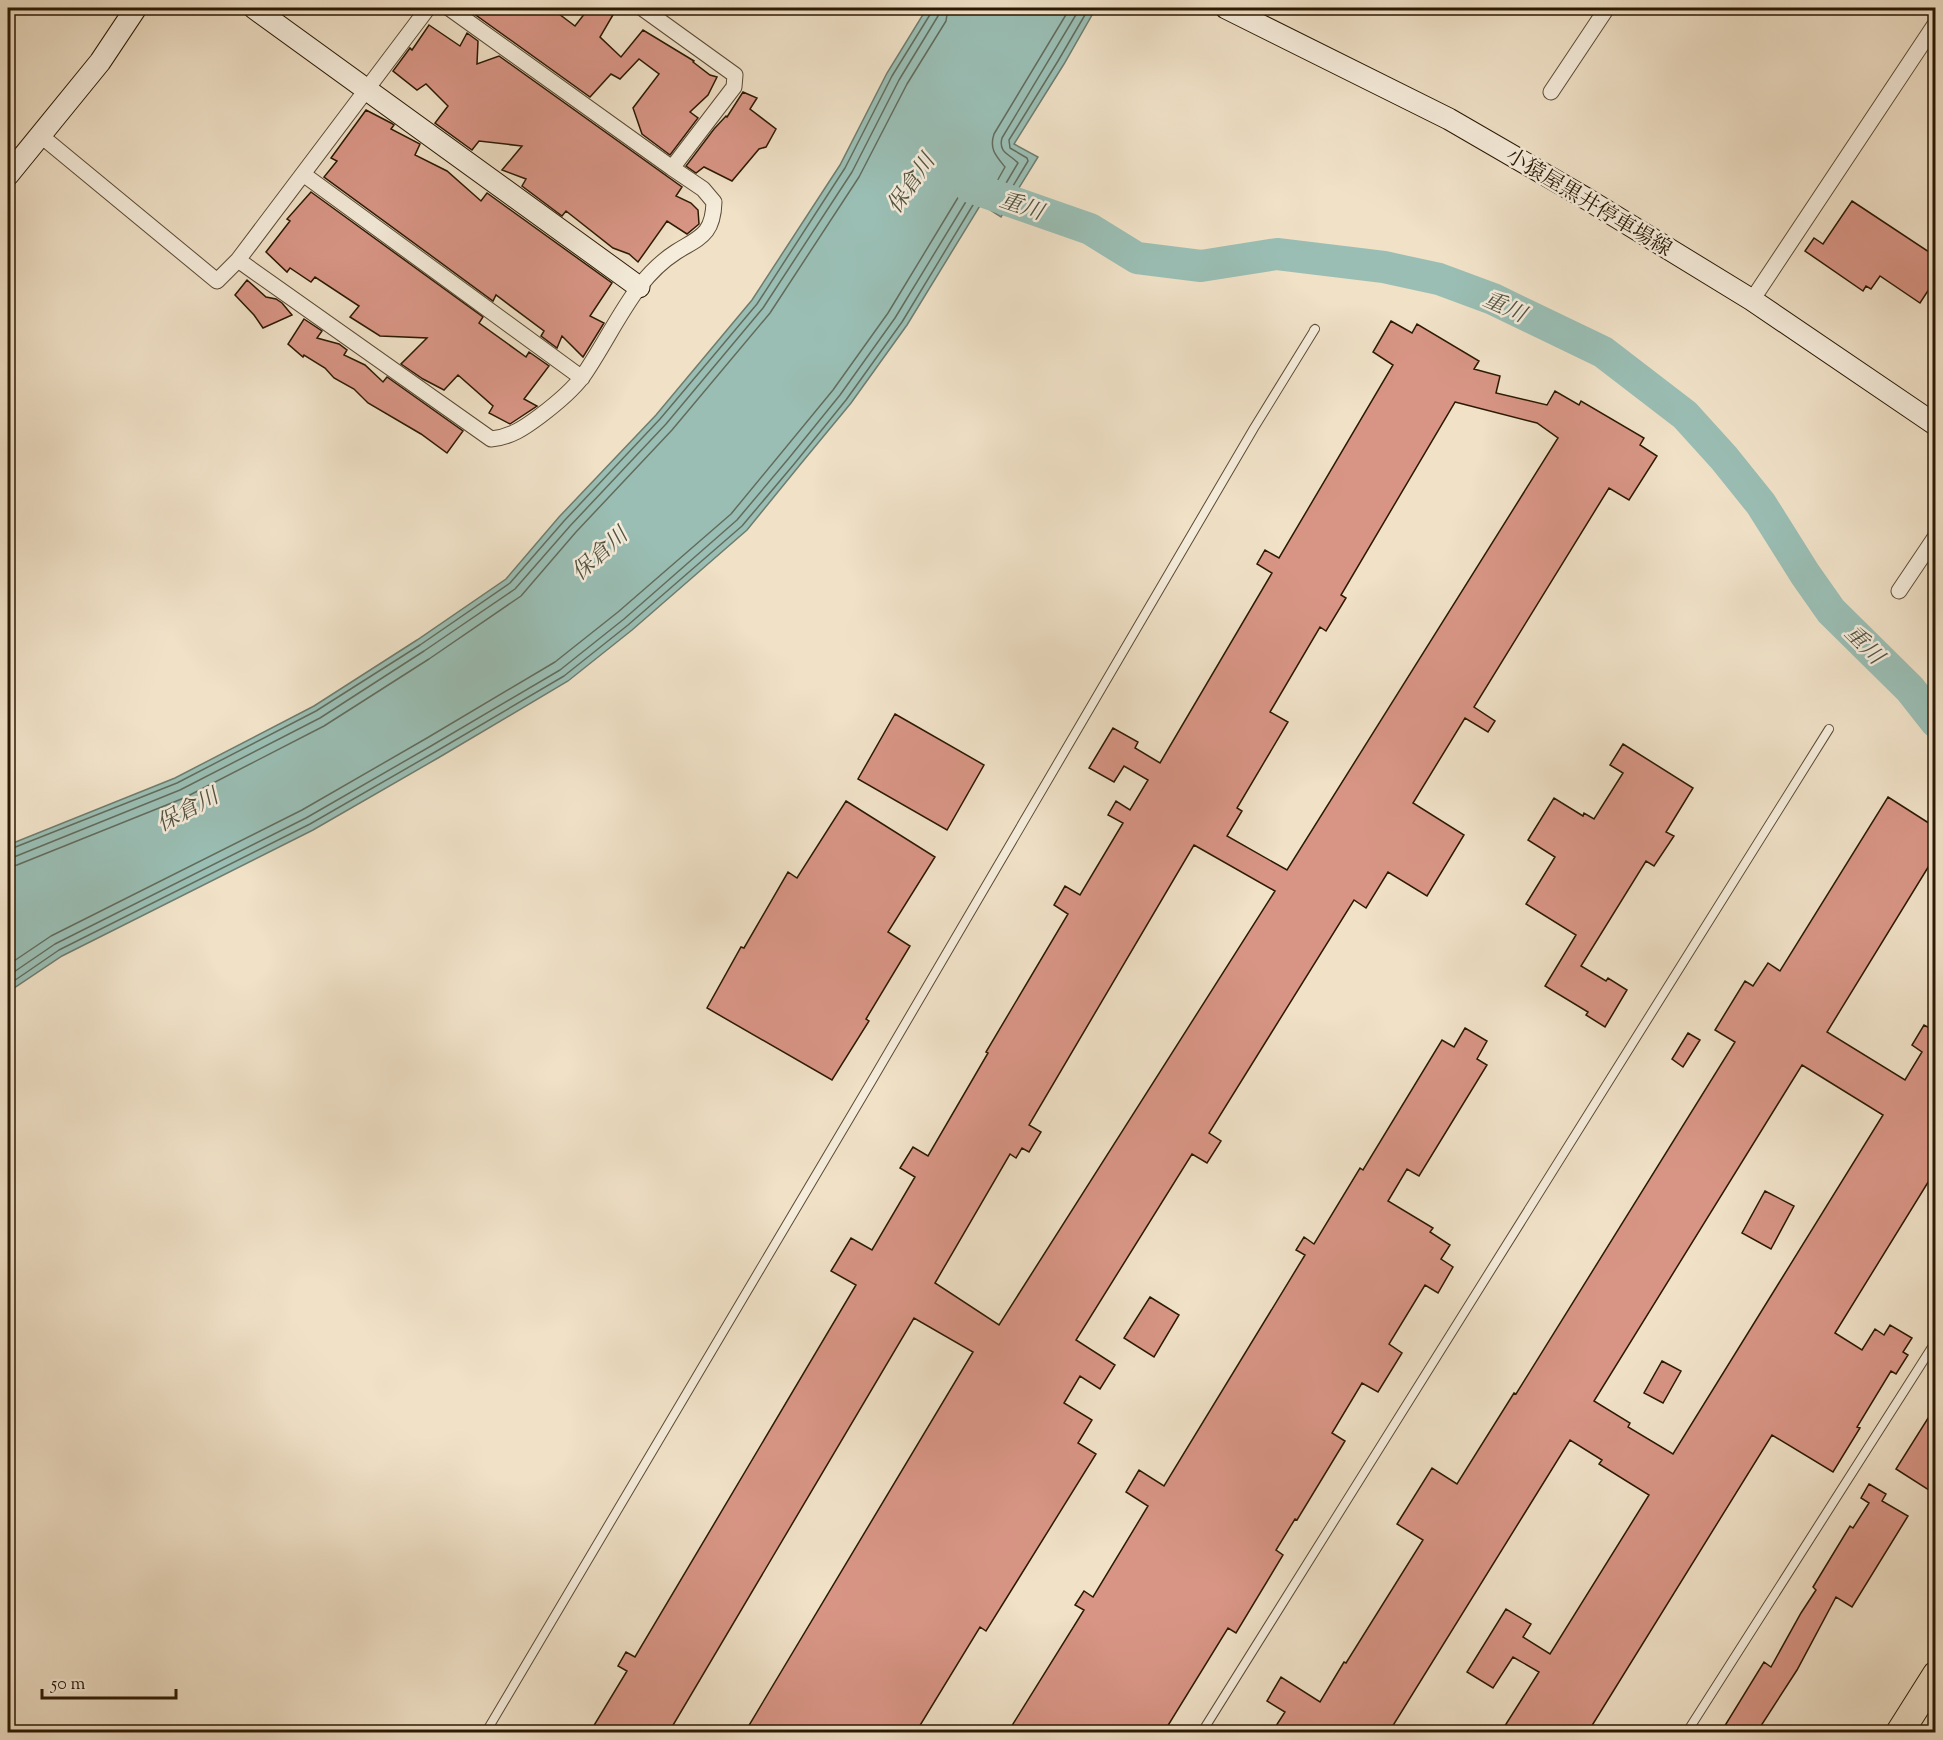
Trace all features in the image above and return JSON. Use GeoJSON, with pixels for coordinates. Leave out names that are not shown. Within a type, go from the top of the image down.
{"type":"FeatureCollection","features":[{"type":"Feature","properties":{"kind":"highway"},"geometry":{"type":"LineString","coordinates":[[1900,1732],[1935,1675]]}},
{"type":"Feature","properties":{"kind":"main road"},"geometry":{"type":"LineString","coordinates":[[8,175],[100,62],[136,8]]}},
{"type":"Feature","properties":{"kind":"main road"},"geometry":{"type":"LineString","coordinates":[[254,8],[639,287]]}},
{"type":"Feature","properties":{"kind":"main road","name":"小猿屋黒井停車場線"},"geometry":{"type":"LineString","coordinates":[[1226,8],[1449,119],[1587,199],[1752,300],[1935,425]]}},
{"type":"Feature","properties":{"kind":"street"},"geometry":{"type":"LineString","coordinates":[[40,135],[217,281],[238,260],[428,8]]}},
{"type":"Feature","properties":{"kind":"street"},"geometry":{"type":"LineString","coordinates":[[238,260],[491,439],[505,438],[523,429],[561,401],[582,378],[639,287],[660,263],[692,244],[707,230],[714,216],[714,202],[703,189],[449,8]]}},
{"type":"Feature","properties":{"kind":"street"},"geometry":{"type":"LineString","coordinates":[[642,8],[735,75],[734,87],[672,168]]}},
{"type":"Feature","properties":{"kind":"street"},"geometry":{"type":"LineString","coordinates":[[1551,92],[1607,8]]}},
{"type":"Feature","properties":{"kind":"street"},"geometry":{"type":"LineString","coordinates":[[1752,300],[1935,23]]}},
{"type":"Feature","properties":{"kind":"street"},"geometry":{"type":"LineString","coordinates":[[303,174],[582,378]]}},
{"type":"Feature","properties":{"kind":"street"},"geometry":{"type":"LineString","coordinates":[[1899,591],[1935,536]]}},
{"type":"Feature","properties":{"kind":"lane"},"geometry":{"type":"LineString","coordinates":[[486,1732],[1314,328],[1314,330]]}},
{"type":"Feature","properties":{"kind":"lane"},"geometry":{"type":"LineString","coordinates":[[1202,1732],[1829,729]]}},
{"type":"Feature","properties":{"kind":"lane"},"geometry":{"type":"LineString","coordinates":[[1687,1732],[1935,1341]]}},
{"type":"Feature","properties":{"kind":"water","name":"保倉川"},"geometry":{"type":"Polygon","coordinates":[[[927,8],[1096,8],[1014,144],[1038,157],[1001,217],[981,204],[907,325],[851,403],[747,530],[632,630],[568,681],[313,830],[62,956],[8,992],[8,845],[175,778],[314,706],[506,579],[559,517],[656,415],[752,300],[840,165],[887,73],[927,8]]]}},
{"type":"Feature","properties":{"kind":"building"},"geometry":{"type":"Polygon","coordinates":[[[466,8],[551,8],[575,26],[589,8],[617,8],[600,37],[621,57],[643,30],[694,61],[710,75],[717,77],[708,95],[690,112],[698,118],[670,155],[642,134],[633,108],[659,74],[639,59],[620,79],[611,74],[590,97],[466,8]]]}},
{"type":"Feature","properties":{"kind":"building"},"geometry":{"type":"Polygon","coordinates":[[[429,25],[460,46],[467,33],[478,41],[477,64],[499,56],[682,187],[676,196],[691,203],[698,210],[699,224],[687,234],[667,221],[638,262],[629,254],[613,248],[566,211],[562,216],[522,186],[526,179],[502,170],[522,146],[479,141],[472,150],[435,123],[448,106],[426,84],[417,90],[393,71],[410,48],[412,50],[429,25]]]}},
{"type":"Feature","properties":{"kind":"building"},"geometry":{"type":"Polygon","coordinates":[[[743,92],[757,98],[750,109],[776,129],[766,147],[759,149],[732,181],[704,167],[696,173],[686,166],[714,129],[727,117],[743,92]]]}},
{"type":"Feature","properties":{"kind":"building"},"geometry":{"type":"Polygon","coordinates":[[[366,110],[394,125],[391,129],[420,144],[415,155],[447,171],[481,201],[487,193],[612,283],[590,316],[604,323],[583,357],[562,336],[557,348],[541,336],[544,331],[496,295],[493,301],[324,177],[337,161],[331,158],[366,110]]]}},
{"type":"Feature","properties":{"kind":"building"},"geometry":{"type":"Polygon","coordinates":[[[311,192],[483,317],[479,323],[526,357],[529,352],[549,366],[524,399],[537,406],[510,424],[489,413],[493,406],[458,375],[444,390],[423,379],[401,364],[427,338],[380,336],[350,317],[359,306],[315,277],[311,282],[290,268],[287,272],[266,252],[290,221],[287,219],[311,192]]]}},
{"type":"Feature","properties":{"kind":"building"},"geometry":{"type":"Polygon","coordinates":[[[1852,201],[1935,256],[1935,280],[1920,303],[1880,276],[1871,289],[1866,286],[1863,291],[1805,251],[1814,238],[1823,244],[1852,201]]]}},
{"type":"Feature","properties":{"kind":"building"},"geometry":{"type":"Polygon","coordinates":[[[247,280],[266,297],[282,303],[292,315],[263,328],[235,295],[247,280]]]}},
{"type":"Feature","properties":{"kind":"building"},"geometry":{"type":"Polygon","coordinates":[[[304,319],[322,331],[317,338],[339,344],[347,350],[344,355],[365,365],[383,382],[387,377],[463,431],[447,453],[421,434],[368,403],[354,389],[334,378],[325,368],[304,355],[303,357],[288,344],[304,319]]]}},
{"type":"Feature","properties":{"kind":"building"},"geometry":{"type":"Polygon","coordinates":[[[1391,321],[1412,333],[1417,324],[1479,361],[1474,369],[1500,376],[1496,393],[1547,405],[1555,391],[1579,405],[1581,401],[1644,438],[1640,445],[1657,456],[1629,500],[1609,488],[1474,707],[1495,721],[1488,732],[1465,718],[1413,803],[1464,835],[1427,896],[1388,872],[1366,908],[1354,900],[1209,1133],[1221,1141],[1207,1163],[1192,1154],[1076,1340],[1115,1365],[1100,1389],[1080,1376],[1064,1403],[1092,1420],[1078,1443],[1096,1454],[986,1631],[980,1627],[916,1732],[745,1732],[973,1352],[914,1318],[669,1732],[590,1732],[627,1671],[618,1666],[626,1652],[635,1657],[856,1285],[831,1271],[851,1238],[872,1250],[915,1177],[900,1168],[913,1147],[928,1156],[988,1053],[986,1052],[1068,914],[1054,905],[1065,886],[1080,895],[1123,823],[1108,815],[1116,801],[1130,810],[1148,780],[1124,766],[1114,782],[1089,768],[1113,728],[1138,742],[1135,748],[1160,763],[1272,573],[1257,564],[1265,550],[1279,558],[1393,365],[1373,352],[1391,321]],[[1455,402],[1341,595],[1346,598],[1326,631],[1320,627],[1270,712],[1288,722],[1237,808],[1242,811],[1227,836],[1287,870],[1558,438],[1537,423],[1455,402]],[[1194,845],[1029,1125],[1041,1132],[1029,1152],[1022,1148],[1016,1158],[1010,1154],[935,1283],[999,1325],[1275,891],[1194,845]]]}},
{"type":"Feature","properties":{"kind":"building"},"geometry":{"type":"Polygon","coordinates":[[[895,714],[984,765],[947,830],[858,779],[895,714]]]}},
{"type":"Feature","properties":{"kind":"building"},"geometry":{"type":"Polygon","coordinates":[[[1623,744],[1693,788],[1666,832],[1674,836],[1654,866],[1646,861],[1581,966],[1606,981],[1608,978],[1627,990],[1605,1027],[1586,1015],[1588,1012],[1545,986],[1576,935],[1526,904],[1555,857],[1528,840],[1554,798],[1583,816],[1584,813],[1594,819],[1623,773],[1610,765],[1623,744]]]}},
{"type":"Feature","properties":{"kind":"building"},"geometry":{"type":"Polygon","coordinates":[[[1888,797],[1935,827],[1935,856],[1827,1032],[1905,1080],[1922,1052],[1912,1045],[1924,1025],[1935,1031],[1935,1171],[1835,1333],[1862,1350],[1875,1329],[1884,1335],[1890,1325],[1912,1338],[1903,1352],[1908,1355],[1896,1374],[1891,1371],[1833,1472],[1772,1435],[1588,1732],[1501,1732],[1539,1672],[1513,1657],[1493,1688],[1467,1672],[1506,1609],[1531,1624],[1523,1637],[1550,1654],[1649,1495],[1599,1464],[1602,1460],[1570,1440],[1389,1732],[1272,1732],[1285,1712],[1267,1701],[1281,1677],[1320,1702],[1423,1540],[1397,1524],[1432,1468],[1457,1484],[1514,1393],[1516,1394],[1735,1042],[1715,1030],[1745,981],[1753,986],[1768,963],[1780,971],[1888,797]],[[1802,1065],[1594,1401],[1630,1423],[1628,1427],[1673,1454],[1883,1115],[1802,1065]]]}},
{"type":"Feature","properties":{"kind":"building"},"geometry":{"type":"Polygon","coordinates":[[[846,801],[935,857],[888,932],[910,946],[866,1019],[869,1021],[832,1080],[707,1008],[741,947],[744,948],[788,872],[797,878],[846,801]]]}},
{"type":"Feature","properties":{"kind":"building"},"geometry":{"type":"Polygon","coordinates":[[[1465,1028],[1487,1041],[1477,1059],[1487,1065],[1419,1176],[1407,1169],[1388,1201],[1433,1228],[1430,1232],[1450,1245],[1441,1259],[1453,1267],[1438,1293],[1425,1285],[1389,1344],[1402,1353],[1378,1392],[1362,1383],[1332,1433],[1345,1441],[1276,1550],[1283,1555],[1236,1633],[1228,1628],[1164,1732],[1008,1732],[1084,1610],[1075,1605],[1084,1591],[1093,1597],[1148,1506],[1126,1492],[1139,1470],[1164,1486],[1305,1255],[1296,1250],[1304,1237],[1314,1244],[1360,1168],[1363,1170],[1442,1040],[1454,1047],[1465,1028]]]}},
{"type":"Feature","properties":{"kind":"building"},"geometry":{"type":"Polygon","coordinates":[[[1688,1033],[1700,1040],[1683,1067],[1672,1059],[1688,1033]]]}},
{"type":"Feature","properties":{"kind":"building"},"geometry":{"type":"Polygon","coordinates":[[[1765,1191],[1794,1206],[1771,1249],[1742,1233],[1765,1191]]]}},
{"type":"Feature","properties":{"kind":"building"},"geometry":{"type":"Polygon","coordinates":[[[1150,1297],[1179,1315],[1154,1357],[1124,1338],[1150,1297]]]}},
{"type":"Feature","properties":{"kind":"building"},"geometry":{"type":"Polygon","coordinates":[[[1662,1361],[1681,1371],[1663,1403],[1644,1393],[1662,1361]]]}},
{"type":"Feature","properties":{"kind":"building"},"geometry":{"type":"Polygon","coordinates":[[[1935,1407],[1935,1494],[1896,1469],[1935,1407]]]}},
{"type":"Feature","properties":{"kind":"building"},"geometry":{"type":"Polygon","coordinates":[[[1869,1484],[1886,1494],[1882,1501],[1908,1516],[1852,1607],[1836,1597],[1797,1670],[1757,1732],[1721,1732],[1764,1662],[1771,1667],[1816,1590],[1813,1587],[1850,1526],[1853,1528],[1869,1503],[1861,1498],[1869,1484]]]}},
{"type":"Feature","properties":{"kind":"waterway","name":"重川"},"geometry":{"type":"LineString","coordinates":[[970,187],[1090,229],[1137,258],[1201,266],[1277,254],[1384,267],[1439,279],[1493,299],[1603,352],[1685,415],[1724,458],[1761,504],[1831,611],[1910,689],[1936,722]]}}]}
